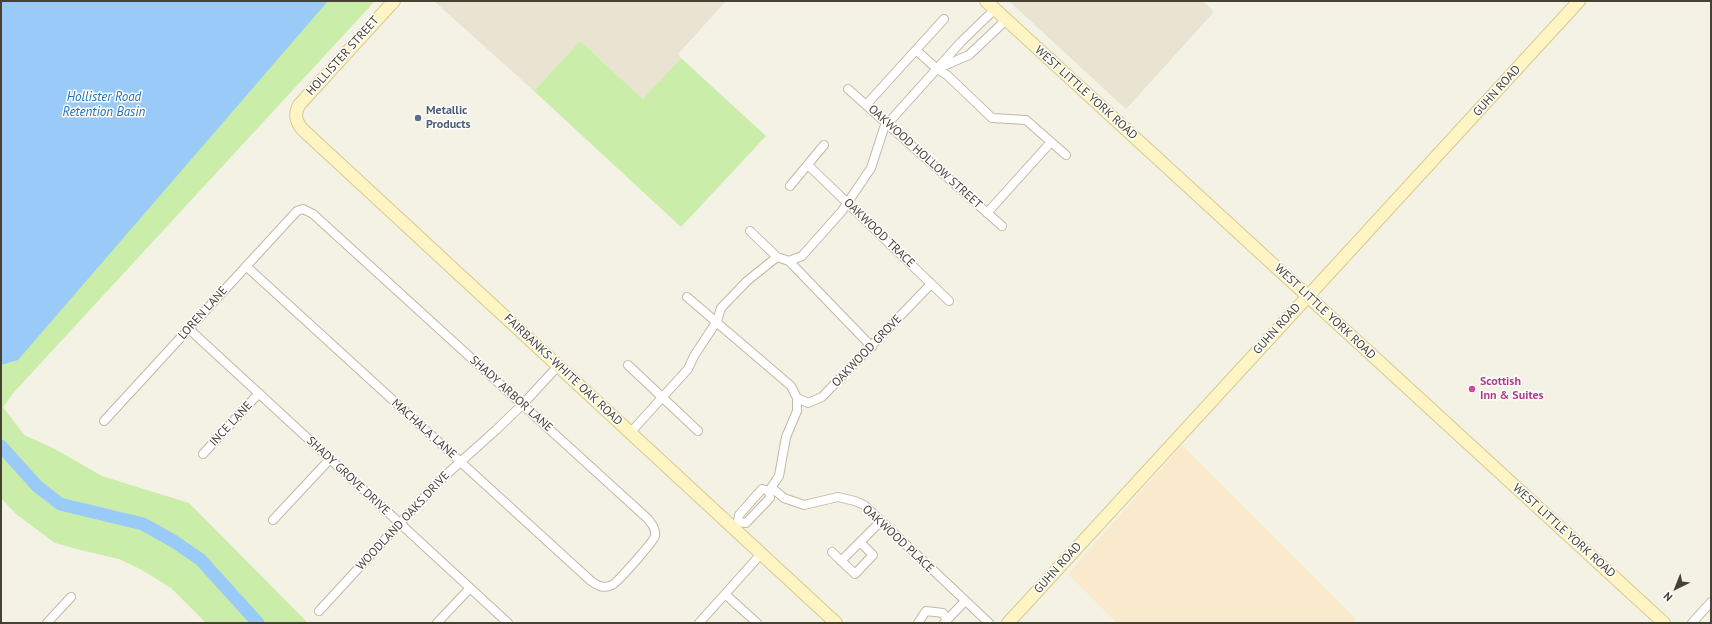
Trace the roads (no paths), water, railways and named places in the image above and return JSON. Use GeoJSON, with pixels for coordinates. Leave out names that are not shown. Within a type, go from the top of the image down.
{"type":"FeatureCollection","features":[{"type":"Feature","properties":{"kind":"street","name":"HOLLISTER STREET"},"geometry":{"type":"LineString","coordinates":[[295,114],[299,105],[394,1]]}},
{"type":"Feature","properties":{"kind":"street","name":"GUHN ROAD"},"geometry":{"type":"LineString","coordinates":[[1008,623],[1579,1]]}},
{"type":"Feature","properties":{"kind":"street","name":"WEST LITTLE YORK ROAD"},"geometry":{"type":"LineString","coordinates":[[990,5],[1664,623]]}},
{"type":"Feature","properties":{"kind":"street"},"geometry":{"type":"LineString","coordinates":[[789,261],[802,256],[848,203],[871,168],[884,128],[961,42],[990,5]]}},
{"type":"Feature","properties":{"kind":"street"},"geometry":{"type":"LineString","coordinates":[[866,105],[944,19]]}},
{"type":"Feature","properties":{"kind":"street"},"geometry":{"type":"LineString","coordinates":[[937,69],[969,55],[1006,20]]}},
{"type":"Feature","properties":{"kind":"street"},"geometry":{"type":"LineString","coordinates":[[916,50],[937,69],[947,75],[992,118],[1026,120],[1066,155]]}},
{"type":"Feature","properties":{"kind":"street","name":"OAKWOOD HOLLOW STREET"},"geometry":{"type":"LineString","coordinates":[[848,88],[1002,226]]}},
{"type":"Feature","properties":{"kind":"street","name":"FAIRBANKS-WHITE OAK ROAD"},"geometry":{"type":"LineString","coordinates":[[295,114],[297,122],[302,130],[630,433],[736,525],[761,554],[836,623]]}},
{"type":"Feature","properties":{"kind":"street"},"geometry":{"type":"LineString","coordinates":[[987,213],[1051,142]]}},
{"type":"Feature","properties":{"kind":"street"},"geometry":{"type":"LineString","coordinates":[[790,186],[824,145]]}},
{"type":"Feature","properties":{"kind":"street","name":"OAKWOOD TRACE"},"geometry":{"type":"LineString","coordinates":[[808,166],[848,203],[930,284],[950,301]]}},
{"type":"Feature","properties":{"kind":"street","name":"LOREN LANE"},"geometry":{"type":"LineString","coordinates":[[104,420],[297,211],[303,209]]}},
{"type":"Feature","properties":{"kind":"street","name":"SHADY ARBOR LANE"},"geometry":{"type":"LineString","coordinates":[[303,209],[313,214],[648,519],[655,529],[655,534],[650,544],[614,584],[605,587]]}},
{"type":"Feature","properties":{"kind":"street"},"geometry":{"type":"LineString","coordinates":[[750,231],[777,257],[789,261],[872,346]]}},
{"type":"Feature","properties":{"kind":"street"},"geometry":{"type":"LineString","coordinates":[[630,433],[688,370],[694,356],[717,321],[721,308],[737,290],[777,257]]}},
{"type":"Feature","properties":{"kind":"street","name":"MACHALA LANE"},"geometry":{"type":"LineString","coordinates":[[246,266],[591,582],[605,587]]}},
{"type":"Feature","properties":{"kind":"street","name":"OAKWOOD GROVE"},"geometry":{"type":"LineString","coordinates":[[797,398],[808,403],[822,397],[930,284]]}},
{"type":"Feature","properties":{"kind":"street"},"geometry":{"type":"LineString","coordinates":[[687,297],[717,321],[791,386],[797,398],[797,411],[786,437],[779,476],[771,490],[770,498],[746,523],[736,525],[739,515],[762,489],[771,490]]}},
{"type":"Feature","properties":{"kind":"street","name":"SHADY GROVE DRIVE"},"geometry":{"type":"LineString","coordinates":[[189,329],[508,623]]}},
{"type":"Feature","properties":{"kind":"street"},"geometry":{"type":"LineString","coordinates":[[628,365],[698,432]]}},
{"type":"Feature","properties":{"kind":"street","name":"WOODLAND OAKS DRIVE"},"geometry":{"type":"LineString","coordinates":[[318,611],[438,482],[523,404],[558,366]]}},
{"type":"Feature","properties":{"kind":"street","name":"INCE LANE"},"geometry":{"type":"LineString","coordinates":[[203,454],[259,393]]}},
{"type":"Feature","properties":{"kind":"street"},"geometry":{"type":"LineString","coordinates":[[273,520],[330,459]]}},
{"type":"Feature","properties":{"kind":"street","name":"OAKWOOD PLACE"},"geometry":{"type":"LineString","coordinates":[[771,490],[784,498],[804,505],[838,497],[856,501],[864,505],[989,623]]}},
{"type":"Feature","properties":{"kind":"street"},"geometry":{"type":"LineString","coordinates":[[841,561],[881,521]]}},
{"type":"Feature","properties":{"kind":"street"},"geometry":{"type":"LineString","coordinates":[[832,552],[855,574],[873,555],[860,542]]}},
{"type":"Feature","properties":{"kind":"street"},"geometry":{"type":"LineString","coordinates":[[699,623],[761,554]]}},
{"type":"Feature","properties":{"kind":"street"},"geometry":{"type":"LineString","coordinates":[[437,623],[470,588]]}},
{"type":"Feature","properties":{"kind":"street"},"geometry":{"type":"LineString","coordinates":[[725,594],[757,623]]}},
{"type":"Feature","properties":{"kind":"street"},"geometry":{"type":"LineString","coordinates":[[47,623],[72,597]]}},
{"type":"Feature","properties":{"kind":"street"},"geometry":{"type":"LineString","coordinates":[[918,623],[926,611],[943,614],[946,621],[965,600]]}},
{"type":"Feature","properties":{"kind":"street"},"geometry":{"type":"LineString","coordinates":[[1692,623],[1711,602]]}},
{"type":"Feature","properties":{"kind":"water","name":"Hollister Road Retention Basin"},"geometry":{"type":"Polygon","coordinates":[[[1,1],[328,1],[18,360],[1,365],[1,1]]]}},
{"type":"Feature","properties":{"kind":"waterway"},"geometry":{"type":"LineString","coordinates":[[1,446],[37,486],[60,504],[143,524],[175,542],[200,559],[258,623]]}},
{"type":"Feature","properties":{"kind":"place","name":"Metallic Products"},"geometry":{"type":"Point","coordinates":[418,118]}},
{"type":"Feature","properties":{"kind":"place","name":"Scottish Inn & Suites"},"geometry":{"type":"Point","coordinates":[1472,389]}}]}
